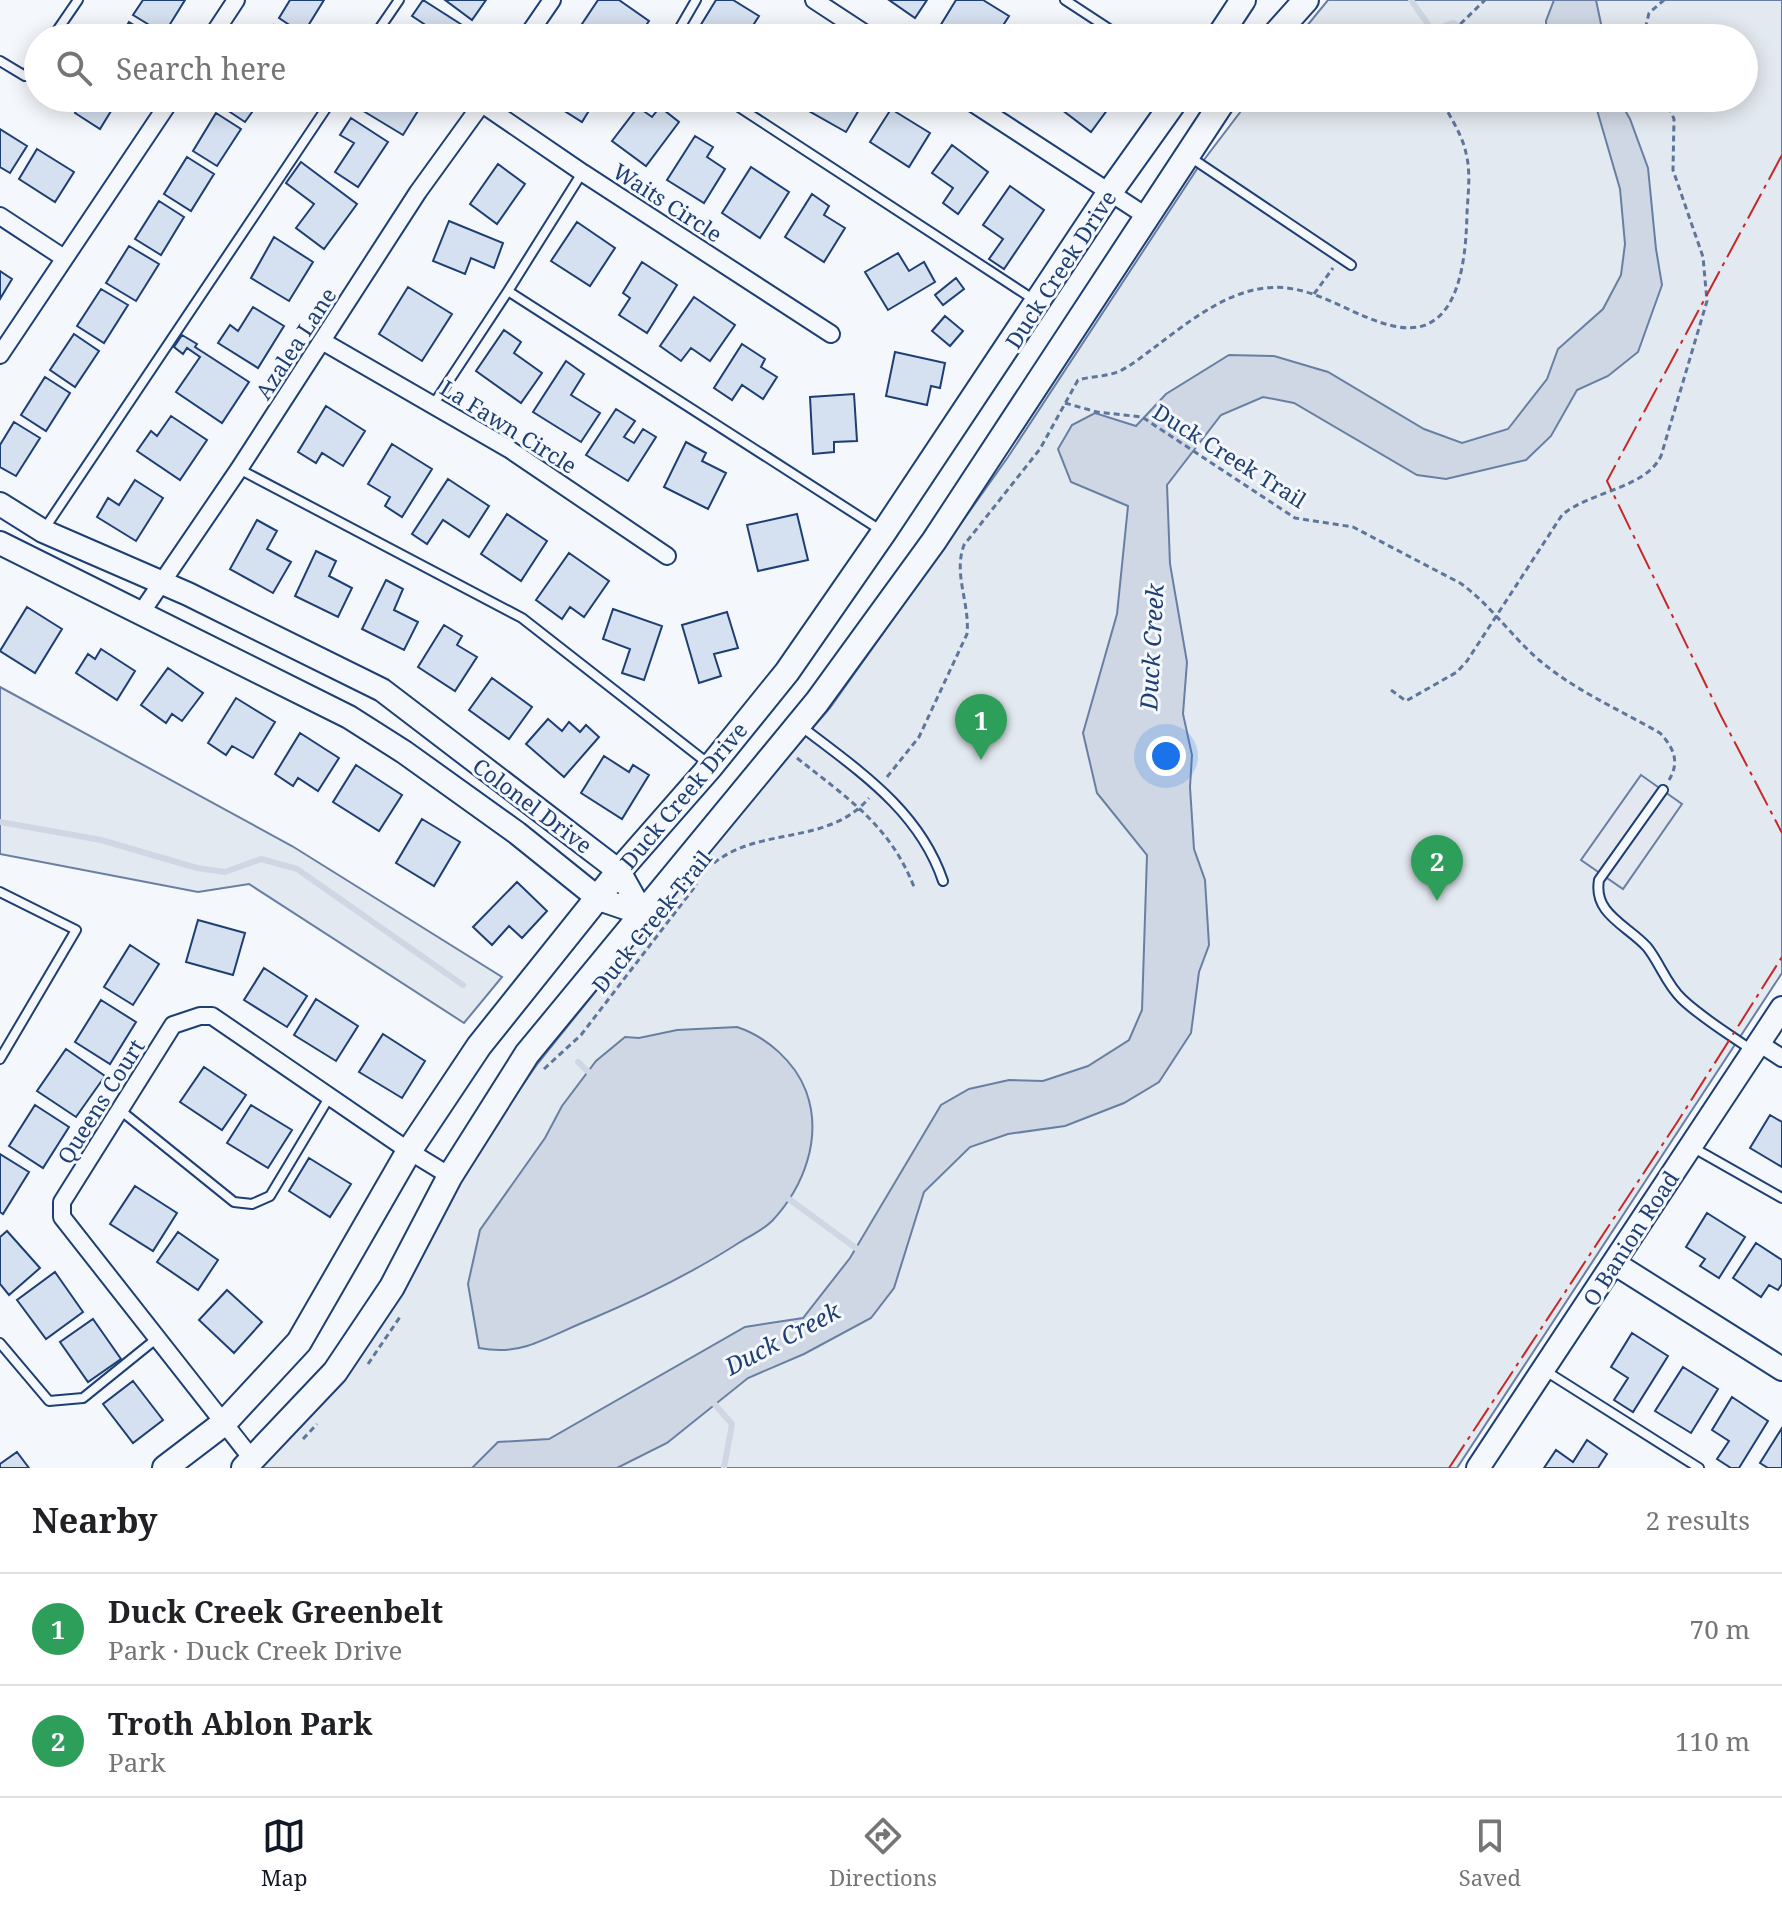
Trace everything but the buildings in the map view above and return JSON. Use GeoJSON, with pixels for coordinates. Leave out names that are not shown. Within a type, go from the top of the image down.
{"type":"FeatureCollection","features":[{"type":"Feature","properties":{"kind":"main road"},"geometry":{"type":"LineString","coordinates":[[1227,24],[1243,0]]}},
{"type":"Feature","properties":{"kind":"main road"},"geometry":{"type":"LineString","coordinates":[[1285,24],[1306,0]]}},
{"type":"Feature","properties":{"kind":"main road","name":"Duck Creek Drive"},"geometry":{"type":"LineString","coordinates":[[165,1468],[224,1423],[299,1342],[409,1151],[479,1046],[619,871],[711,766],[787,672],[1167,112]]}},
{"type":"Feature","properties":{"kind":"main road","name":"Duck Creek Drive"},"geometry":{"type":"LineString","coordinates":[[248,1464],[335,1372],[392,1287],[450,1176],[527,1054],[799,724],[934,541],[1215,112]]}},
{"type":"Feature","properties":{"kind":"street"},"geometry":{"type":"LineString","coordinates":[[220,24],[236,0]]}},
{"type":"Feature","properties":{"kind":"street"},"geometry":{"type":"LineString","coordinates":[[536,24],[552,0]]}},
{"type":"Feature","properties":{"kind":"street"},"geometry":{"type":"LineString","coordinates":[[814,0],[851,24]]}},
{"type":"Feature","properties":{"kind":"street"},"geometry":{"type":"LineString","coordinates":[[0,355],[163,112]]}},
{"type":"Feature","properties":{"kind":"street","name":"Azalea Lane"},"geometry":{"type":"LineString","coordinates":[[141,613],[239,469],[418,192],[476,112]]}},
{"type":"Feature","properties":{"kind":"street","name":"Waits Circle"},"geometry":{"type":"LineString","coordinates":[[499,112],[583,173],[831,334]]}},
{"type":"Feature","properties":{"kind":"street"},"geometry":{"type":"LineString","coordinates":[[987,112],[1146,216]]}},
{"type":"Feature","properties":{"kind":"street"},"geometry":{"type":"LineString","coordinates":[[0,216],[64,258]]}},
{"type":"Feature","properties":{"kind":"street","name":"La Fawn Circle"},"geometry":{"type":"LineString","coordinates":[[322,341],[509,449],[667,556]]}},
{"type":"Feature","properties":{"kind":"street","name":"Colonel Drive"},"geometry":{"type":"LineString","coordinates":[[0,504],[43,531],[161,582],[382,690],[619,871],[643,914]]}},
{"type":"Feature","properties":{"kind":"street","name":"Colonel Drive"},"geometry":{"type":"LineString","coordinates":[[0,543],[349,717],[404,752],[517,833],[599,899],[643,914]]}},
{"type":"Feature","properties":{"kind":"street","name":"O Banion Road"},"geometry":{"type":"LineString","coordinates":[[1478,1468],[1782,1008]]}},
{"type":"Feature","properties":{"kind":"street","name":"Queens Court"},"geometry":{"type":"LineString","coordinates":[[248,1464],[224,1423],[62,1217],[62,1202],[173,1025],[200,1016],[212,1016],[450,1176]]}},
{"type":"Feature","properties":{"kind":"street"},"geometry":{"type":"LineString","coordinates":[[1756,1047],[1782,1058]]}},
{"type":"Feature","properties":{"kind":"street"},"geometry":{"type":"LineString","coordinates":[[1614,1263],[1782,1369]]}},
{"type":"Feature","properties":{"kind":"lane"},"geometry":{"type":"LineString","coordinates":[[62,24],[78,0]]}},
{"type":"Feature","properties":{"kind":"lane"},"geometry":{"type":"LineString","coordinates":[[383,24],[399,0]]}},
{"type":"Feature","properties":{"kind":"lane"},"geometry":{"type":"LineString","coordinates":[[682,24],[696,0]]}},
{"type":"Feature","properties":{"kind":"lane"},"geometry":{"type":"LineString","coordinates":[[1065,0],[1102,24]]}},
{"type":"Feature","properties":{"kind":"lane"},"geometry":{"type":"LineString","coordinates":[[0,61],[24,75]]}},
{"type":"Feature","properties":{"kind":"lane"},"geometry":{"type":"LineString","coordinates":[[43,531],[324,112]]}},
{"type":"Feature","properties":{"kind":"lane"},"geometry":{"type":"LineString","coordinates":[[746,112],[1038,303]]}},
{"type":"Feature","properties":{"kind":"lane"},"geometry":{"type":"LineString","coordinates":[[1186,155],[1351,265]]}},
{"type":"Feature","properties":{"kind":"lane"},"geometry":{"type":"LineString","coordinates":[[433,405],[583,173]]}},
{"type":"Feature","properties":{"kind":"lane"},"geometry":{"type":"LineString","coordinates":[[508,291],[884,532]]}},
{"type":"Feature","properties":{"kind":"lane"},"geometry":{"type":"LineString","coordinates":[[239,469],[522,618],[711,766]]}},
{"type":"Feature","properties":{"kind":"lane"},"geometry":{"type":"LineString","coordinates":[[799,724],[879,787],[919,830],[936,858],[943,881]]}},
{"type":"Feature","properties":{"kind":"lane"},"geometry":{"type":"LineString","coordinates":[[1663,790],[1599,880],[1597,895],[1604,908],[1645,945],[1666,980],[1682,999],[1756,1047]]}},
{"type":"Feature","properties":{"kind":"lane"},"geometry":{"type":"LineString","coordinates":[[0,892],[76,930],[0,1059]]}},
{"type":"Feature","properties":{"kind":"lane"},"geometry":{"type":"LineString","coordinates":[[120,1110],[234,1202],[252,1204],[270,1196],[331,1096]]}},
{"type":"Feature","properties":{"kind":"lane"},"geometry":{"type":"LineString","coordinates":[[1691,1147],[1782,1198]]}},
{"type":"Feature","properties":{"kind":"lane"},"geometry":{"type":"LineString","coordinates":[[0,1343],[49,1401],[83,1398],[156,1339]]}},
{"type":"Feature","properties":{"kind":"lane"},"geometry":{"type":"LineString","coordinates":[[1543,1370],[1699,1468]]}},
{"type":"Feature","properties":{"kind":"path"},"geometry":{"type":"LineString","coordinates":[[1460,24],[1485,0]]}},
{"type":"Feature","properties":{"kind":"path"},"geometry":{"type":"LineString","coordinates":[[1646,24],[1649,13],[1664,0]]}},
{"type":"Feature","properties":{"kind":"path","name":"Duck Creek Trail"},"geometry":{"type":"LineString","coordinates":[[712,865],[732,850],[758,841],[812,832],[849,817],[860,809],[919,737],[967,634],[968,622],[960,575],[960,556],[964,545],[1034,457],[1078,380],[1105,376],[1124,368],[1208,310],[1266,288],[1286,288],[1314,294],[1399,327],[1415,327],[1433,320],[1447,307],[1459,286],[1466,248],[1469,172],[1466,151],[1447,112]]}},
{"type":"Feature","properties":{"kind":"path"},"geometry":{"type":"LineString","coordinates":[[1391,690],[1406,701],[1457,672],[1562,515],[1585,500],[1650,472],[1661,456],[1704,316],[1707,286],[1699,242],[1673,170],[1674,119],[1671,112]]}},
{"type":"Feature","properties":{"kind":"path"},"geometry":{"type":"LineString","coordinates":[[1314,294],[1340,258]]}},
{"type":"Feature","properties":{"kind":"path","name":"Duck Creek Trail"},"geometry":{"type":"LineString","coordinates":[[1064,403],[1097,412],[1142,417],[1295,518],[1353,527],[1460,583],[1476,594],[1559,676],[1660,733],[1671,744],[1676,765],[1663,790]]}},
{"type":"Feature","properties":{"kind":"path"},"geometry":{"type":"LineString","coordinates":[[796,757],[860,809],[891,841],[914,887]]}},
{"type":"Feature","properties":{"kind":"path"},"geometry":{"type":"LineString","coordinates":[[732,850],[734,842]]}},
{"type":"Feature","properties":{"kind":"path","name":"Duck Creek Trail"},"geometry":{"type":"LineString","coordinates":[[543,1070],[581,1035],[704,875]]}},
{"type":"Feature","properties":{"kind":"path"},"geometry":{"type":"LineString","coordinates":[[362,1372],[406,1307]]}},
{"type":"Feature","properties":{"kind":"path"},"geometry":{"type":"LineString","coordinates":[[303,1439],[321,1420]]}},
{"type":"Feature","properties":{"kind":"shaded area"},"geometry":{"type":"Polygon","coordinates":[[[1328,0],[1782,0],[1782,973],[1457,1468],[250,1468],[409,1278],[479,1147],[538,1063],[740,812],[830,708],[1008,457],[1197,169],[1240,112],[1758,112],[1758,24],[1308,24],[1328,0]]]}},
{"type":"Feature","properties":{"kind":"shaded area"},"geometry":{"type":"Polygon","coordinates":[[[0,687],[292,846],[502,977],[464,1023],[249,884],[198,892],[0,854],[0,687]]]}},
{"type":"Feature","properties":{"kind":"shaded area"},"geometry":{"type":"Polygon","coordinates":[[[1641,775],[1682,804],[1623,889],[1581,860],[1641,775]]]}},
{"type":"Feature","properties":{"kind":"water"},"geometry":{"type":"Polygon","coordinates":[[[1554,0],[1596,0],[1601,24],[1546,24],[1554,0]]]}},
{"type":"Feature","properties":{"kind":"water","name":"Duck Creek"},"geometry":{"type":"Polygon","coordinates":[[[1598,112],[1626,112],[1630,119],[1648,168],[1662,285],[1638,352],[1608,376],[1577,390],[1551,436],[1526,460],[1446,479],[1417,475],[1294,403],[1263,397],[1221,415],[1167,485],[1170,564],[1187,662],[1183,714],[1192,755],[1190,787],[1194,849],[1205,880],[1209,945],[1199,972],[1191,1033],[1159,1082],[1124,1103],[1065,1126],[1008,1134],[970,1147],[924,1192],[894,1288],[871,1318],[804,1354],[748,1378],[667,1443],[617,1468],[472,1468],[498,1442],[549,1439],[745,1327],[803,1318],[850,1258],[941,1105],[969,1089],[1009,1080],[1043,1081],[1088,1066],[1129,1040],[1142,1010],[1147,855],[1097,793],[1083,733],[1117,614],[1128,506],[1071,482],[1058,449],[1072,425],[1095,413],[1136,426],[1166,394],[1229,355],[1274,356],[1328,372],[1424,429],[1462,443],[1508,429],[1547,379],[1558,349],[1603,309],[1621,275],[1625,244],[1620,189],[1598,112]]]}},
{"type":"Feature","properties":{"kind":"water"},"geometry":{"type":"Polygon","coordinates":[[[737,1027],[759,1037],[779,1052],[801,1080],[811,1108],[811,1143],[807,1160],[783,1208],[755,1233],[683,1276],[627,1303],[527,1346],[503,1350],[479,1348],[468,1284],[480,1230],[545,1138],[562,1106],[596,1061],[625,1037],[737,1027]]]}},
{"type":"Feature","properties":{"kind":"waterway"},"geometry":{"type":"LineString","coordinates":[[1411,0],[1428,24]]}},
{"type":"Feature","properties":{"kind":"waterway"},"geometry":{"type":"LineString","coordinates":[[1450,24],[1455,24]]}},
{"type":"Feature","properties":{"kind":"waterway"},"geometry":{"type":"LineString","coordinates":[[0,822],[101,840],[197,868],[225,872],[261,859],[297,869],[463,985]]}},
{"type":"Feature","properties":{"kind":"waterway"},"geometry":{"type":"LineString","coordinates":[[578,1062],[593,1076]]}},
{"type":"Feature","properties":{"kind":"waterway"},"geometry":{"type":"LineString","coordinates":[[782,1194],[860,1251]]}},
{"type":"Feature","properties":{"kind":"waterway"},"geometry":{"type":"LineString","coordinates":[[711,1400],[732,1424],[724,1468]]}},
{"type":"Feature","properties":{"kind":"power"},"geometry":{"type":"LineString","coordinates":[[1782,155],[1607,481],[1720,714],[1782,833]]}},
{"type":"Feature","properties":{"kind":"power"},"geometry":{"type":"LineString","coordinates":[[1449,1468],[1678,1121],[1782,957]]}},
{"type":"Feature","properties":{"kind":"place","name":"Duck Creek Greenbelt"},"geometry":{"type":"Point","coordinates":[981,760]}},
{"type":"Feature","properties":{"kind":"place","name":"Troth Ablon Park"},"geometry":{"type":"Point","coordinates":[1437,901]}}]}
